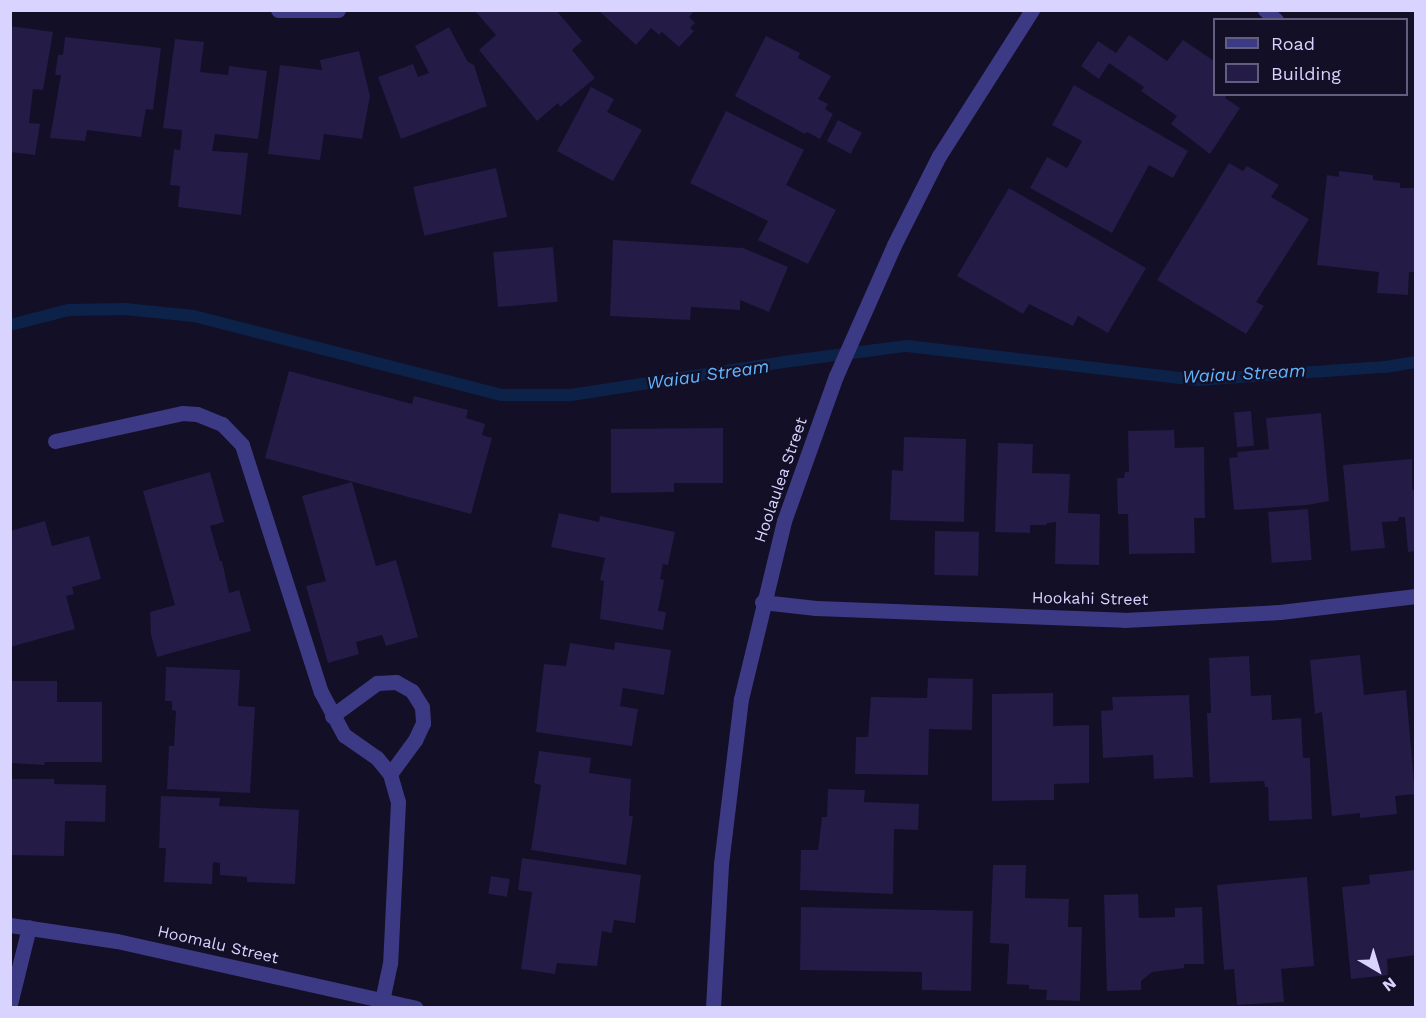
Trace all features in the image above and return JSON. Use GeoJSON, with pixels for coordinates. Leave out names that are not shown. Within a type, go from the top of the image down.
{"type":"FeatureCollection","features":[{"type":"Feature","properties":{"kind":"street"},"geometry":{"type":"LineString","coordinates":[[278,10],[338,10]]}},
{"type":"Feature","properties":{"kind":"street","name":"Hoolaulea Street"},"geometry":{"type":"LineString","coordinates":[[713,1008],[721,864],[741,699],[762,602],[784,521],[837,376],[866,305],[939,156],[1032,10]]}},
{"type":"Feature","properties":{"kind":"street"},"geometry":{"type":"LineString","coordinates":[[56,441],[182,413],[212,418],[234,434],[242,445],[312,665],[332,716],[344,735],[377,758],[390,774],[399,802],[390,963],[382,1001]]}},
{"type":"Feature","properties":{"kind":"street","name":"Hookahi Street"},"geometry":{"type":"LineString","coordinates":[[762,602],[828,608],[1124,620],[1280,612],[1416,596]]}},
{"type":"Feature","properties":{"kind":"street"},"geometry":{"type":"LineString","coordinates":[[332,716],[377,683],[396,682],[412,691],[422,707],[423,723],[415,740],[390,774]]}},
{"type":"Feature","properties":{"kind":"street","name":"Hoomalu Street"},"geometry":{"type":"LineString","coordinates":[[10,925],[117,940],[416,1008]]}},
{"type":"Feature","properties":{"kind":"street"},"geometry":{"type":"LineString","coordinates":[[10,1004],[29,927]]}},
{"type":"Feature","properties":{"kind":"building"},"geometry":{"type":"Polygon","coordinates":[[[479,10],[556,10],[582,41],[572,50],[595,78],[560,107],[558,103],[537,121],[479,50],[496,35],[476,12],[479,10]]]}},
{"type":"Feature","properties":{"kind":"building"},"geometry":{"type":"Polygon","coordinates":[[[598,10],[695,10],[689,17],[695,23],[690,28],[694,31],[679,47],[662,32],[659,35],[651,28],[636,45],[598,10]]]}},
{"type":"Feature","properties":{"kind":"building"},"geometry":{"type":"Polygon","coordinates":[[[10,26],[53,32],[43,90],[33,89],[29,123],[40,124],[35,155],[10,152],[10,26]]]}},
{"type":"Feature","properties":{"kind":"building"},"geometry":{"type":"Polygon","coordinates":[[[449,27],[468,62],[474,65],[487,106],[401,139],[378,77],[413,64],[418,77],[429,73],[415,46],[449,27]]]}},
{"type":"Feature","properties":{"kind":"building"},"geometry":{"type":"Polygon","coordinates":[[[1129,35],[1167,61],[1183,40],[1213,60],[1213,96],[1226,96],[1225,98],[1240,108],[1210,154],[1171,124],[1177,116],[1141,91],[1144,87],[1109,63],[1099,79],[1081,66],[1098,41],[1116,53],[1129,35]]]}},
{"type":"Feature","properties":{"kind":"building"},"geometry":{"type":"Polygon","coordinates":[[[766,36],[800,53],[798,58],[831,76],[818,99],[828,104],[825,109],[833,114],[820,139],[807,132],[805,134],[735,96],[766,36]]]}},
{"type":"Feature","properties":{"kind":"building"},"geometry":{"type":"Polygon","coordinates":[[[65,37],[161,48],[153,110],[146,109],[141,137],[87,130],[85,141],[50,138],[61,75],[55,75],[58,55],[63,55],[65,37]]]}},
{"type":"Feature","properties":{"kind":"building"},"geometry":{"type":"Polygon","coordinates":[[[175,39],[204,42],[200,72],[228,75],[229,66],[267,71],[258,139],[215,134],[212,151],[248,153],[241,215],[178,207],[180,186],[170,185],[174,149],[180,150],[182,130],[163,128],[175,39]]]}},
{"type":"Feature","properties":{"kind":"building"},"geometry":{"type":"Polygon","coordinates":[[[359,51],[370,96],[362,139],[324,134],[320,160],[268,154],[280,65],[322,70],[320,60],[359,51]]]}},
{"type":"Feature","properties":{"kind":"building"},"geometry":{"type":"Polygon","coordinates":[[[1074,85],[1188,151],[1173,178],[1149,165],[1112,233],[1030,188],[1047,157],[1067,168],[1082,141],[1052,125],[1074,85]]]}},
{"type":"Feature","properties":{"kind":"building"},"geometry":{"type":"Polygon","coordinates":[[[591,87],[614,99],[607,112],[642,130],[613,181],[557,151],[591,87]]]}},
{"type":"Feature","properties":{"kind":"building"},"geometry":{"type":"Polygon","coordinates":[[[726,111],[804,150],[786,185],[836,210],[808,264],[758,240],[768,221],[690,183],[726,111]]]}},
{"type":"Feature","properties":{"kind":"building"},"geometry":{"type":"Polygon","coordinates":[[[838,120],[862,133],[851,154],[827,141],[838,120]]]}},
{"type":"Feature","properties":{"kind":"building"},"geometry":{"type":"Polygon","coordinates":[[[1229,163],[1243,171],[1247,166],[1279,185],[1271,197],[1309,219],[1256,302],[1264,306],[1246,334],[1157,280],[1229,163]]]}},
{"type":"Feature","properties":{"kind":"building"},"geometry":{"type":"Polygon","coordinates":[[[496,168],[507,217],[424,236],[413,187],[496,168]]]}},
{"type":"Feature","properties":{"kind":"building"},"geometry":{"type":"Polygon","coordinates":[[[1339,171],[1373,175],[1373,180],[1400,183],[1400,188],[1416,188],[1416,272],[1409,272],[1408,295],[1377,293],[1379,272],[1317,265],[1327,175],[1339,177],[1339,171]]]}},
{"type":"Feature","properties":{"kind":"building"},"geometry":{"type":"Polygon","coordinates":[[[1009,188],[1146,268],[1108,333],[1078,316],[1073,326],[1029,304],[1023,314],[957,276],[1009,188]]]}},
{"type":"Feature","properties":{"kind":"building"},"geometry":{"type":"Polygon","coordinates":[[[613,240],[743,248],[788,267],[769,312],[740,300],[740,310],[691,307],[690,320],[610,316],[613,240]]]}},
{"type":"Feature","properties":{"kind":"building"},"geometry":{"type":"Polygon","coordinates":[[[553,247],[558,302],[498,307],[493,252],[553,247]]]}},
{"type":"Feature","properties":{"kind":"building"},"geometry":{"type":"Polygon","coordinates":[[[289,371],[412,404],[414,396],[468,410],[466,418],[485,424],[482,435],[492,438],[471,514],[265,458],[289,371]]]}},
{"type":"Feature","properties":{"kind":"building"},"geometry":{"type":"Polygon","coordinates":[[[1251,411],[1254,446],[1237,447],[1234,412],[1251,411]]]}},
{"type":"Feature","properties":{"kind":"building"},"geometry":{"type":"Polygon","coordinates":[[[1321,413],[1329,501],[1307,505],[1234,510],[1229,458],[1238,457],[1237,452],[1269,449],[1266,418],[1321,413]]]}},
{"type":"Feature","properties":{"kind":"building"},"geometry":{"type":"Polygon","coordinates":[[[723,428],[723,483],[674,483],[674,492],[611,493],[611,429],[723,428]]]}},
{"type":"Feature","properties":{"kind":"building"},"geometry":{"type":"Polygon","coordinates":[[[1174,430],[1175,448],[1204,447],[1205,518],[1194,518],[1195,553],[1129,554],[1128,514],[1118,514],[1117,478],[1124,478],[1125,472],[1129,472],[1128,431],[1174,430]]]}},
{"type":"Feature","properties":{"kind":"building"},"geometry":{"type":"Polygon","coordinates":[[[904,437],[966,439],[964,522],[890,520],[892,470],[903,471],[904,437]]]}},
{"type":"Feature","properties":{"kind":"building"},"geometry":{"type":"Polygon","coordinates":[[[998,443],[1033,444],[1032,473],[1070,474],[1068,513],[1100,514],[1099,565],[1055,564],[1056,522],[1046,525],[1030,525],[1030,533],[995,532],[998,443]]]}},
{"type":"Feature","properties":{"kind":"building"},"geometry":{"type":"Polygon","coordinates":[[[1412,459],[1412,490],[1416,489],[1416,551],[1408,552],[1405,517],[1399,517],[1398,521],[1382,522],[1385,548],[1351,551],[1343,465],[1412,459]]]}},
{"type":"Feature","properties":{"kind":"building"},"geometry":{"type":"Polygon","coordinates":[[[210,472],[224,522],[210,526],[220,561],[222,561],[229,593],[239,590],[251,631],[157,657],[151,635],[150,612],[175,605],[143,491],[210,472]]]}},
{"type":"Feature","properties":{"kind":"building"},"geometry":{"type":"Polygon","coordinates":[[[352,482],[376,566],[396,560],[418,637],[386,646],[382,635],[356,642],[359,654],[328,663],[306,586],[326,581],[302,496],[352,482]]]}},
{"type":"Feature","properties":{"kind":"building"},"geometry":{"type":"Polygon","coordinates":[[[1308,509],[1312,560],[1272,563],[1268,512],[1308,509]]]}},
{"type":"Feature","properties":{"kind":"building"},"geometry":{"type":"Polygon","coordinates":[[[559,513],[599,522],[600,516],[675,532],[668,565],[663,564],[660,579],[664,580],[658,611],[666,612],[663,630],[600,619],[604,581],[600,580],[605,558],[551,547],[559,513]]]}},
{"type":"Feature","properties":{"kind":"building"},"geometry":{"type":"Polygon","coordinates":[[[45,521],[52,546],[89,536],[101,579],[72,587],[74,594],[66,596],[75,629],[10,647],[10,531],[45,521]]]}},
{"type":"Feature","properties":{"kind":"building"},"geometry":{"type":"Polygon","coordinates":[[[935,531],[979,532],[978,576],[934,575],[935,531]]]}},
{"type":"Feature","properties":{"kind":"building"},"geometry":{"type":"Polygon","coordinates":[[[615,642],[671,650],[664,695],[623,688],[620,706],[638,709],[632,746],[536,732],[544,664],[566,666],[570,643],[614,650],[615,642]]]}},
{"type":"Feature","properties":{"kind":"building"},"geometry":{"type":"Polygon","coordinates":[[[1360,655],[1364,695],[1406,690],[1415,794],[1395,796],[1397,814],[1360,818],[1360,813],[1332,816],[1322,712],[1315,714],[1310,660],[1360,655]]]}},
{"type":"Feature","properties":{"kind":"building"},"geometry":{"type":"Polygon","coordinates":[[[1249,656],[1251,696],[1271,695],[1272,720],[1301,718],[1303,758],[1310,758],[1312,819],[1269,821],[1268,787],[1265,787],[1264,781],[1210,783],[1207,713],[1211,713],[1209,658],[1249,656]]]}},
{"type":"Feature","properties":{"kind":"building"},"geometry":{"type":"Polygon","coordinates":[[[166,667],[240,670],[238,706],[255,707],[250,793],[167,789],[169,746],[174,746],[176,711],[172,710],[172,701],[165,701],[166,667]]]}},
{"type":"Feature","properties":{"kind":"building"},"geometry":{"type":"Polygon","coordinates":[[[928,678],[973,679],[972,730],[929,729],[928,775],[855,774],[856,737],[868,737],[871,697],[927,698],[928,678]]]}},
{"type":"Feature","properties":{"kind":"building"},"geometry":{"type":"Polygon","coordinates":[[[10,681],[57,681],[57,702],[102,702],[102,762],[44,762],[45,765],[10,763],[10,681]]]}},
{"type":"Feature","properties":{"kind":"building"},"geometry":{"type":"Polygon","coordinates":[[[1053,693],[1053,726],[1089,725],[1089,783],[1054,784],[1054,800],[992,801],[992,694],[1053,693]]]}},
{"type":"Feature","properties":{"kind":"building"},"geometry":{"type":"Polygon","coordinates":[[[1189,695],[1193,777],[1154,779],[1153,755],[1103,758],[1101,711],[1113,710],[1112,697],[1189,695]]]}},
{"type":"Feature","properties":{"kind":"building"},"geometry":{"type":"Polygon","coordinates":[[[539,751],[591,758],[589,773],[631,779],[629,816],[633,816],[626,865],[531,850],[541,785],[534,783],[539,751]]]}},
{"type":"Feature","properties":{"kind":"building"},"geometry":{"type":"Polygon","coordinates":[[[10,779],[54,779],[54,784],[106,785],[105,822],[65,821],[64,856],[10,855],[10,779]]]}},
{"type":"Feature","properties":{"kind":"building"},"geometry":{"type":"Polygon","coordinates":[[[828,789],[865,790],[864,802],[919,804],[918,830],[894,829],[893,894],[800,890],[801,850],[818,850],[822,817],[827,817],[828,789]]]}},
{"type":"Feature","properties":{"kind":"building"},"geometry":{"type":"Polygon","coordinates":[[[161,796],[220,798],[219,806],[299,810],[295,884],[247,882],[247,877],[220,875],[220,863],[213,862],[212,884],[164,882],[166,848],[159,848],[161,796]]]}},
{"type":"Feature","properties":{"kind":"building"},"geometry":{"type":"Polygon","coordinates":[[[522,858],[641,875],[635,923],[614,920],[612,933],[602,931],[597,966],[557,963],[555,974],[521,969],[532,892],[518,890],[522,858]]]}},
{"type":"Feature","properties":{"kind":"building"},"geometry":{"type":"Polygon","coordinates":[[[993,865],[1026,865],[1025,898],[1069,899],[1068,927],[1082,927],[1080,1001],[1046,1000],[1047,990],[1029,989],[1029,985],[1007,984],[1009,944],[990,943],[993,865]]]}},
{"type":"Feature","properties":{"kind":"building"},"geometry":{"type":"Polygon","coordinates":[[[1416,870],[1416,955],[1387,959],[1388,975],[1351,979],[1342,887],[1370,884],[1369,875],[1416,870]]]}},
{"type":"Feature","properties":{"kind":"building"},"geometry":{"type":"Polygon","coordinates":[[[491,876],[510,879],[507,897],[488,894],[491,876]]]}},
{"type":"Feature","properties":{"kind":"building"},"geometry":{"type":"Polygon","coordinates":[[[1307,877],[1314,966],[1281,969],[1284,1002],[1237,1005],[1234,969],[1224,970],[1217,885],[1307,877]]]}},
{"type":"Feature","properties":{"kind":"building"},"geometry":{"type":"Polygon","coordinates":[[[1138,894],[1139,918],[1175,917],[1175,908],[1202,907],[1204,964],[1184,964],[1184,968],[1152,972],[1141,981],[1141,990],[1107,991],[1104,895],[1138,894]]]}},
{"type":"Feature","properties":{"kind":"building"},"geometry":{"type":"Polygon","coordinates":[[[801,907],[973,911],[971,991],[922,990],[922,972],[800,970],[801,907]]]}},
{"type":"Feature","properties":{"kind":"waterway","name":"Waiau Stream"},"geometry":{"type":"LineString","coordinates":[[10,325],[69,310],[125,309],[194,316],[501,395],[571,395],[783,362],[907,346],[1197,380],[1385,367],[1416,362]]}}]}
